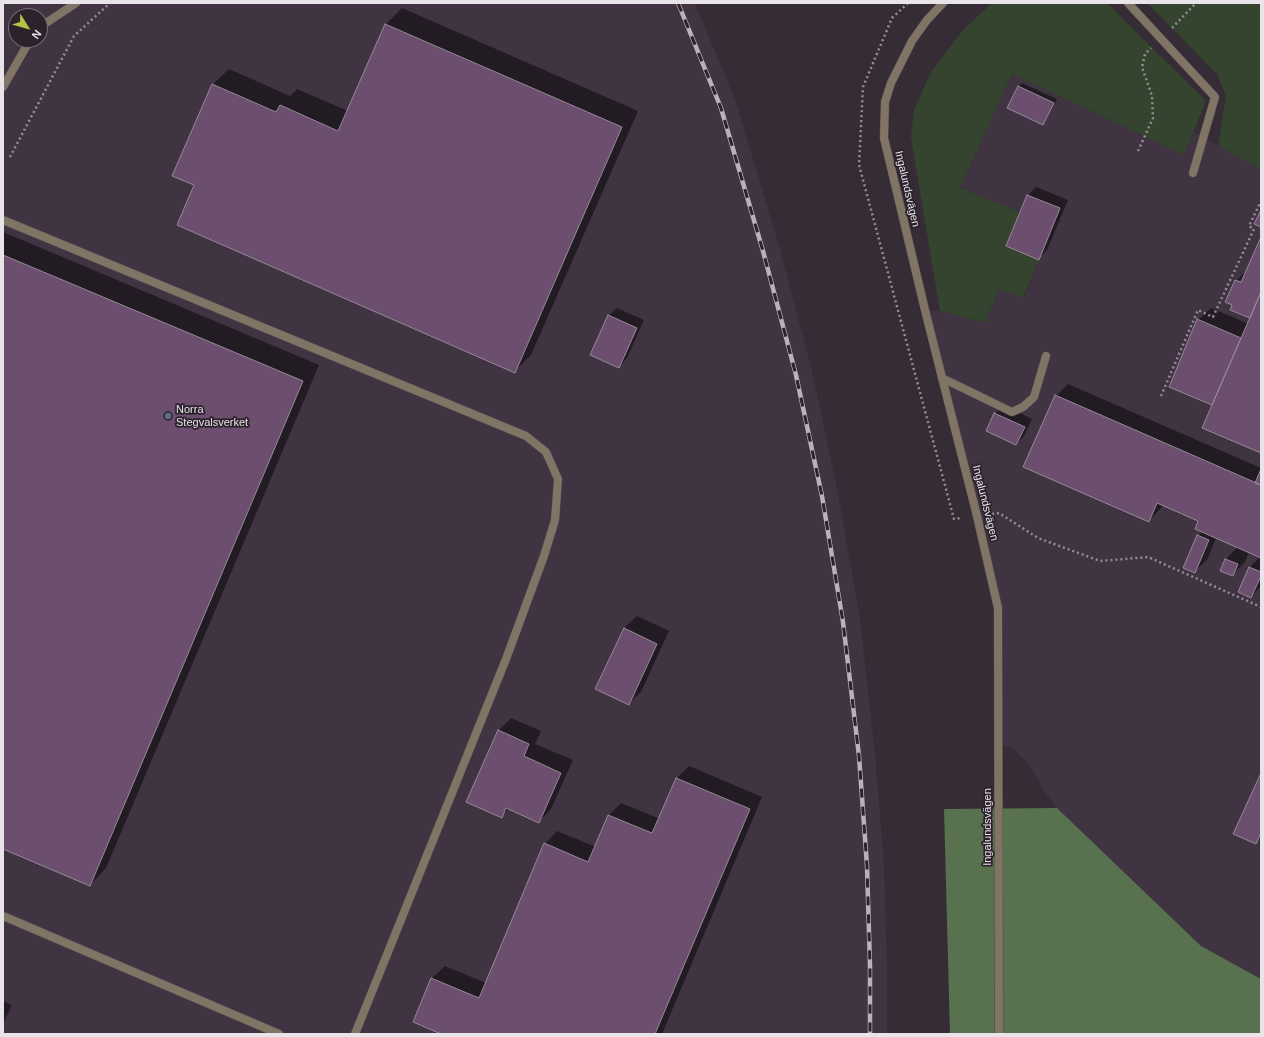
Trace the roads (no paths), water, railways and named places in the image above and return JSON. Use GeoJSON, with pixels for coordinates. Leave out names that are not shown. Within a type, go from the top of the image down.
{"type":"FeatureCollection","features":[{"type":"Feature","properties":{"kind":"street"},"geometry":{"type":"LineString","coordinates":[[48,22],[76,3]]}},
{"type":"Feature","properties":{"kind":"street","name":"Ingalundsvägen"},"geometry":{"type":"LineString","coordinates":[[943,3],[927,20],[912,41],[890,84],[885,102],[884,138],[977,516],[998,608],[999,1034]]}},
{"type":"Feature","properties":{"kind":"street"},"geometry":{"type":"LineString","coordinates":[[1128,3],[1216,97],[1193,173]]}},
{"type":"Feature","properties":{"kind":"street"},"geometry":{"type":"LineString","coordinates":[[3,87],[25,48]]}},
{"type":"Feature","properties":{"kind":"street"},"geometry":{"type":"LineString","coordinates":[[3,220],[526,436],[546,452],[558,479],[555,520],[544,556],[506,659],[355,1034]]}},
{"type":"Feature","properties":{"kind":"street"},"geometry":{"type":"LineString","coordinates":[[942,378],[1012,412],[1023,407],[1034,397],[1046,356]]}},
{"type":"Feature","properties":{"kind":"street"},"geometry":{"type":"LineString","coordinates":[[3,916],[279,1034]]}},
{"type":"Feature","properties":{"kind":"railway"},"geometry":{"type":"LineString","coordinates":[[678,3],[721,108],[763,251],[796,375],[822,496],[843,622],[859,756],[867,866],[870,965],[870,1034]]}},
{"type":"Feature","properties":{"kind":"place","name":"Norra Stegvalsverket"},"geometry":{"type":"Point","coordinates":[168,416]}}]}
